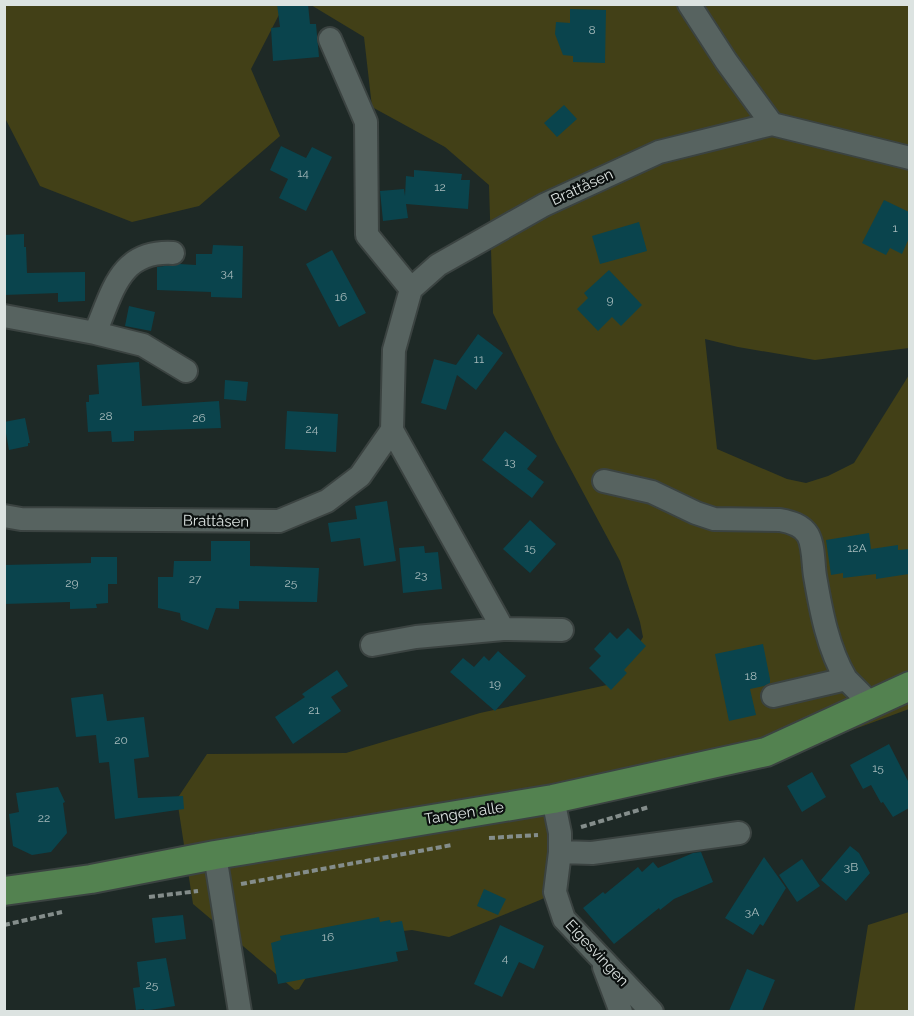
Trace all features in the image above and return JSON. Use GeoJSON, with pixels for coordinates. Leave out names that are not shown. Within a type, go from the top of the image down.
{"type":"FeatureCollection","features":[{"type":"Feature","properties":{"kind":"main road","name":"Tangen alle"},"geometry":{"type":"LineString","coordinates":[[4,891],[92,879],[214,855],[553,799],[766,752],[909,686]]}},
{"type":"Feature","properties":{"kind":"street"},"geometry":{"type":"LineString","coordinates":[[689,4],[726,61],[772,124]]}},
{"type":"Feature","properties":{"kind":"street"},"geometry":{"type":"LineString","coordinates":[[330,39],[366,122],[367,235],[411,289],[394,350],[392,430],[502,628]]}},
{"type":"Feature","properties":{"kind":"street","name":"Brattåsen"},"geometry":{"type":"LineString","coordinates":[[411,289],[438,265],[544,205],[659,152],[772,124],[909,158]]}},
{"type":"Feature","properties":{"kind":"street"},"geometry":{"type":"LineString","coordinates":[[95,333],[122,273],[137,258],[156,252],[173,253]]}},
{"type":"Feature","properties":{"kind":"street"},"geometry":{"type":"LineString","coordinates":[[4,316],[95,333],[143,345],[186,371]]}},
{"type":"Feature","properties":{"kind":"street","name":"Brattåsen"},"geometry":{"type":"LineString","coordinates":[[4,516],[21,519],[279,521],[327,501],[360,476],[392,430]]}},
{"type":"Feature","properties":{"kind":"street"},"geometry":{"type":"LineString","coordinates":[[604,481],[652,492],[714,519],[790,521],[803,528],[810,537],[818,588],[837,664],[846,679],[871,704]]}},
{"type":"Feature","properties":{"kind":"street"},"geometry":{"type":"LineString","coordinates":[[372,645],[416,637],[502,628],[562,630]]}},
{"type":"Feature","properties":{"kind":"street"},"geometry":{"type":"LineString","coordinates":[[773,696],[846,679]]}},
{"type":"Feature","properties":{"kind":"street","name":"Eigesvingen"},"geometry":{"type":"LineString","coordinates":[[553,799],[560,833],[555,892],[564,919],[652,1011]]}},
{"type":"Feature","properties":{"kind":"street"},"geometry":{"type":"LineString","coordinates":[[560,852],[592,853],[740,833]]}},
{"type":"Feature","properties":{"kind":"street"},"geometry":{"type":"LineString","coordinates":[[214,855],[240,1011]]}},
{"type":"Feature","properties":{"kind":"street"},"geometry":{"type":"LineString","coordinates":[[600,958],[621,1011]]}},
{"type":"Feature","properties":{"kind":"shaded area"},"geometry":{"type":"Polygon","coordinates":[[[5,5],[284,5],[251,69],[280,136],[199,206],[132,222],[40,186],[5,118],[5,5]]]}},
{"type":"Feature","properties":{"kind":"shaded area"},"geometry":{"type":"Polygon","coordinates":[[[311,5],[909,5],[909,348],[815,360],[705,339],[717,449],[787,479],[806,483],[828,476],[854,463],[909,375],[909,709],[749,768],[562,802],[566,887],[449,937],[412,930],[330,939],[299,989],[295,990],[193,904],[177,799],[207,754],[346,753],[480,713],[616,683],[643,637],[620,561],[555,440],[493,313],[489,185],[445,147],[372,107],[364,37],[311,5]]]}},
{"type":"Feature","properties":{"kind":"shaded area"},"geometry":{"type":"Polygon","coordinates":[[[909,912],[909,1011],[854,1011],[868,925],[909,912]]]}},
{"type":"Feature","properties":{"kind":"building"},"geometry":{"type":"Polygon","coordinates":[[[277,4],[308,4],[310,24],[316,24],[319,57],[273,61],[271,28],[280,27],[277,4]]]}},
{"type":"Feature","properties":{"kind":"building"},"geometry":{"type":"Polygon","coordinates":[[[570,9],[606,10],[605,63],[573,62],[573,56],[563,55],[555,34],[556,22],[570,23],[570,9]]]}},
{"type":"Feature","properties":{"kind":"building"},"geometry":{"type":"Polygon","coordinates":[[[564,105],[577,119],[557,137],[544,123],[564,105]]]}},
{"type":"Feature","properties":{"kind":"building"},"geometry":{"type":"Polygon","coordinates":[[[281,146],[306,158],[312,147],[332,157],[306,211],[279,198],[288,179],[270,170],[281,146]]]}},
{"type":"Feature","properties":{"kind":"building"},"geometry":{"type":"Polygon","coordinates":[[[414,170],[462,174],[461,180],[470,180],[468,209],[406,204],[408,218],[383,221],[380,191],[404,189],[405,196],[406,176],[414,177],[414,170]]]}},
{"type":"Feature","properties":{"kind":"building"},"geometry":{"type":"Polygon","coordinates":[[[884,200],[909,212],[909,238],[902,254],[890,248],[886,255],[862,243],[884,200]]]}},
{"type":"Feature","properties":{"kind":"building"},"geometry":{"type":"Polygon","coordinates":[[[639,222],[647,251],[600,264],[592,236],[639,222]]]}},
{"type":"Feature","properties":{"kind":"building"},"geometry":{"type":"Polygon","coordinates":[[[24,234],[27,273],[85,272],[85,301],[58,302],[58,293],[4,295],[4,235],[24,234]]]}},
{"type":"Feature","properties":{"kind":"building"},"geometry":{"type":"Polygon","coordinates":[[[213,245],[243,246],[242,298],[211,297],[211,292],[157,290],[157,267],[180,264],[196,265],[196,254],[212,254],[213,245]]]}},
{"type":"Feature","properties":{"kind":"building"},"geometry":{"type":"Polygon","coordinates":[[[332,250],[366,313],[339,327],[306,264],[332,250]]]}},
{"type":"Feature","properties":{"kind":"building"},"geometry":{"type":"Polygon","coordinates":[[[609,270],[642,305],[621,326],[612,317],[598,331],[577,309],[588,298],[584,293],[609,270]]]}},
{"type":"Feature","properties":{"kind":"building"},"geometry":{"type":"Polygon","coordinates":[[[129,306],[155,312],[151,331],[125,326],[129,306]]]}},
{"type":"Feature","properties":{"kind":"building"},"geometry":{"type":"Polygon","coordinates":[[[478,334],[503,353],[476,390],[457,375],[446,410],[421,403],[434,359],[456,365],[478,334]]]}},
{"type":"Feature","properties":{"kind":"building"},"geometry":{"type":"Polygon","coordinates":[[[139,362],[142,406],[219,401],[221,428],[134,431],[134,441],[112,442],[111,431],[88,432],[86,402],[89,402],[89,395],[99,394],[97,365],[139,362]]]}},
{"type":"Feature","properties":{"kind":"building"},"geometry":{"type":"Polygon","coordinates":[[[225,380],[248,382],[246,401],[224,399],[225,380]]]}},
{"type":"Feature","properties":{"kind":"building"},"geometry":{"type":"Polygon","coordinates":[[[287,411],[338,414],[336,452],[285,449],[287,411]]]}},
{"type":"Feature","properties":{"kind":"building"},"geometry":{"type":"Polygon","coordinates":[[[25,418],[30,443],[28,446],[9,450],[4,422],[25,418]]]}},
{"type":"Feature","properties":{"kind":"building"},"geometry":{"type":"Polygon","coordinates":[[[505,431],[537,456],[527,469],[544,482],[532,498],[482,460],[505,431]]]}},
{"type":"Feature","properties":{"kind":"building"},"geometry":{"type":"Polygon","coordinates":[[[387,501],[396,561],[364,566],[360,538],[331,542],[328,523],[357,519],[355,506],[387,501]]]}},
{"type":"Feature","properties":{"kind":"building"},"geometry":{"type":"Polygon","coordinates":[[[530,520],[556,544],[530,573],[503,549],[530,520]]]}},
{"type":"Feature","properties":{"kind":"building"},"geometry":{"type":"Polygon","coordinates":[[[869,533],[871,549],[898,545],[898,550],[909,549],[909,574],[876,579],[876,574],[843,578],[843,573],[831,575],[826,540],[869,533]]]}},
{"type":"Feature","properties":{"kind":"building"},"geometry":{"type":"Polygon","coordinates":[[[211,541],[250,541],[250,566],[319,568],[317,602],[239,601],[239,609],[216,608],[208,630],[181,620],[180,613],[158,608],[158,577],[173,577],[174,561],[211,561],[211,541]]]}},
{"type":"Feature","properties":{"kind":"building"},"geometry":{"type":"Polygon","coordinates":[[[424,546],[425,553],[438,552],[442,589],[403,593],[399,548],[424,546]]]}},
{"type":"Feature","properties":{"kind":"building"},"geometry":{"type":"Polygon","coordinates":[[[91,557],[117,557],[117,584],[108,584],[108,603],[96,604],[97,608],[70,609],[70,602],[4,604],[4,565],[91,563],[91,557]]]}},
{"type":"Feature","properties":{"kind":"building"},"geometry":{"type":"Polygon","coordinates":[[[628,628],[646,646],[624,670],[627,673],[611,690],[589,668],[601,656],[594,649],[610,632],[617,639],[628,628]]]}},
{"type":"Feature","properties":{"kind":"building"},"geometry":{"type":"Polygon","coordinates":[[[763,644],[770,683],[750,689],[756,715],[729,721],[715,654],[763,644]]]}},
{"type":"Feature","properties":{"kind":"building"},"geometry":{"type":"Polygon","coordinates":[[[498,651],[526,676],[495,711],[450,672],[463,658],[474,667],[484,656],[489,661],[498,651]]]}},
{"type":"Feature","properties":{"kind":"building"},"geometry":{"type":"Polygon","coordinates":[[[337,670],[348,686],[331,697],[341,711],[293,744],[275,717],[305,697],[302,694],[337,670]]]}},
{"type":"Feature","properties":{"kind":"building"},"geometry":{"type":"Polygon","coordinates":[[[103,694],[107,721],[144,717],[149,757],[134,759],[138,798],[183,796],[184,809],[115,819],[109,762],[99,763],[96,735],[76,737],[71,698],[103,694]]]}},
{"type":"Feature","properties":{"kind":"building"},"geometry":{"type":"Polygon","coordinates":[[[889,744],[909,783],[909,808],[893,817],[883,802],[881,803],[871,785],[863,789],[850,765],[889,744]]]}},
{"type":"Feature","properties":{"kind":"building"},"geometry":{"type":"Polygon","coordinates":[[[812,772],[826,797],[802,812],[787,786],[812,772]]]}},
{"type":"Feature","properties":{"kind":"building"},"geometry":{"type":"Polygon","coordinates":[[[58,787],[65,802],[63,803],[67,833],[51,852],[32,855],[13,846],[9,814],[19,812],[16,793],[58,787]]]}},
{"type":"Feature","properties":{"kind":"building"},"geometry":{"type":"Polygon","coordinates":[[[850,846],[859,853],[870,873],[846,901],[821,880],[850,846]]]}},
{"type":"Feature","properties":{"kind":"building"},"geometry":{"type":"Polygon","coordinates":[[[701,852],[713,882],[674,899],[660,910],[659,908],[614,944],[583,908],[603,892],[605,894],[638,867],[642,872],[653,862],[658,868],[693,853],[701,852]]]}},
{"type":"Feature","properties":{"kind":"building"},"geometry":{"type":"Polygon","coordinates":[[[764,857],[786,888],[763,926],[760,924],[753,935],[725,918],[764,857]]]}},
{"type":"Feature","properties":{"kind":"building"},"geometry":{"type":"Polygon","coordinates":[[[802,859],[820,886],[797,902],[779,875],[802,859]]]}},
{"type":"Feature","properties":{"kind":"building"},"geometry":{"type":"Polygon","coordinates":[[[484,889],[506,899],[498,915],[477,906],[484,889]]]}},
{"type":"Feature","properties":{"kind":"building"},"geometry":{"type":"Polygon","coordinates":[[[183,915],[186,939],[155,943],[152,918],[183,915]]]}},
{"type":"Feature","properties":{"kind":"building"},"geometry":{"type":"Polygon","coordinates":[[[379,917],[380,922],[402,921],[408,950],[396,952],[398,961],[278,984],[271,943],[281,940],[280,936],[379,917]]]}},
{"type":"Feature","properties":{"kind":"building"},"geometry":{"type":"Polygon","coordinates":[[[500,925],[544,946],[534,969],[519,962],[502,997],[474,984],[500,925]]]}},
{"type":"Feature","properties":{"kind":"building"},"geometry":{"type":"Polygon","coordinates":[[[166,958],[175,1006],[144,1011],[144,1009],[136,1010],[133,988],[140,987],[137,962],[166,958]]]}},
{"type":"Feature","properties":{"kind":"building"},"geometry":{"type":"Polygon","coordinates":[[[747,969],[775,980],[762,1011],[729,1011],[747,969]]]}}]}
